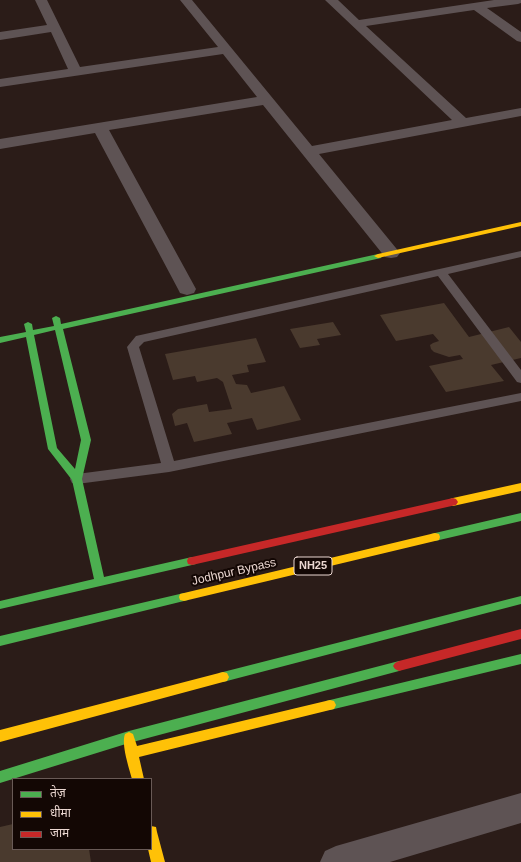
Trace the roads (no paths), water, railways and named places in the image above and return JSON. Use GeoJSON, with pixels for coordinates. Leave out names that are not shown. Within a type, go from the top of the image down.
{"type":"FeatureCollection","features":[{"type":"Feature","properties":{"kind":"main road"},"geometry":{"type":"LineString","coordinates":[[0,340],[387,249],[521,214]]}},
{"type":"Feature","properties":{"kind":"main road"},"geometry":{"type":"LineString","coordinates":[[330,257],[349,253],[387,249],[521,224]]}},
{"type":"Feature","properties":{"kind":"main road"},"geometry":{"type":"LineString","coordinates":[[285,267],[308,262]]}},
{"type":"Feature","properties":{"kind":"main road"},"geometry":{"type":"LineString","coordinates":[[247,275],[270,270]]}},
{"type":"Feature","properties":{"kind":"main road"},"geometry":{"type":"LineString","coordinates":[[148,297],[194,287]]}},
{"type":"Feature","properties":{"kind":"main road"},"geometry":{"type":"LineString","coordinates":[[57,318],[86,440],[77,479],[100,581]]}},
{"type":"Feature","properties":{"kind":"main road"},"geometry":{"type":"LineString","coordinates":[[28,324],[53,449],[77,479]]}},
{"type":"Feature","properties":{"kind":"main road"},"geometry":{"type":"LineString","coordinates":[[0,605],[100,581],[521,487]]}},
{"type":"Feature","properties":{"kind":"main road","name":"Jodhpur Bypass"},"geometry":{"type":"LineString","coordinates":[[0,641],[521,517]]}},
{"type":"Feature","properties":{"kind":"main road"},"geometry":{"type":"LineString","coordinates":[[0,736],[121,703],[521,600]]}},
{"type":"Feature","properties":{"kind":"main road"},"geometry":{"type":"LineString","coordinates":[[0,777],[129,737],[521,634]]}},
{"type":"Feature","properties":{"kind":"main road"},"geometry":{"type":"LineString","coordinates":[[132,753],[521,659]]}},
{"type":"Feature","properties":{"kind":"main road"},"geometry":{"type":"LineString","coordinates":[[129,737],[138,778]]}},
{"type":"Feature","properties":{"kind":"main road"},"geometry":{"type":"LineString","coordinates":[[152,836],[158,862]]}},
{"type":"Feature","properties":{"kind":"street"},"geometry":{"type":"LineString","coordinates":[[41,0],[76,72]]}},
{"type":"Feature","properties":{"kind":"street"},"geometry":{"type":"LineString","coordinates":[[186,0],[387,249]]}},
{"type":"Feature","properties":{"kind":"street"},"geometry":{"type":"LineString","coordinates":[[331,0],[463,123]]}},
{"type":"Feature","properties":{"kind":"street"},"geometry":{"type":"LineString","coordinates":[[356,24],[518,0]]}},
{"type":"Feature","properties":{"kind":"street"},"geometry":{"type":"LineString","coordinates":[[476,6],[521,38]]}},
{"type":"Feature","properties":{"kind":"street"},"geometry":{"type":"LineString","coordinates":[[0,36],[55,28]]}},
{"type":"Feature","properties":{"kind":"street"},"geometry":{"type":"LineString","coordinates":[[0,83],[226,50]]}},
{"type":"Feature","properties":{"kind":"street"},"geometry":{"type":"LineString","coordinates":[[0,144],[266,100]]}},
{"type":"Feature","properties":{"kind":"street"},"geometry":{"type":"LineString","coordinates":[[308,151],[521,112]]}},
{"type":"Feature","properties":{"kind":"street"},"geometry":{"type":"LineString","coordinates":[[100,128],[194,287]]}},
{"type":"Feature","properties":{"kind":"street"},"geometry":{"type":"LineString","coordinates":[[336,862],[521,808]]}},
{"type":"Feature","properties":{"kind":"lane"},"geometry":{"type":"LineString","coordinates":[[169,467],[133,347],[140,338],[521,254]]}},
{"type":"Feature","properties":{"kind":"lane"},"geometry":{"type":"LineString","coordinates":[[440,272],[521,379]]}},
{"type":"Feature","properties":{"kind":"lane"},"geometry":{"type":"LineString","coordinates":[[77,479],[169,467],[521,396]]}}]}
